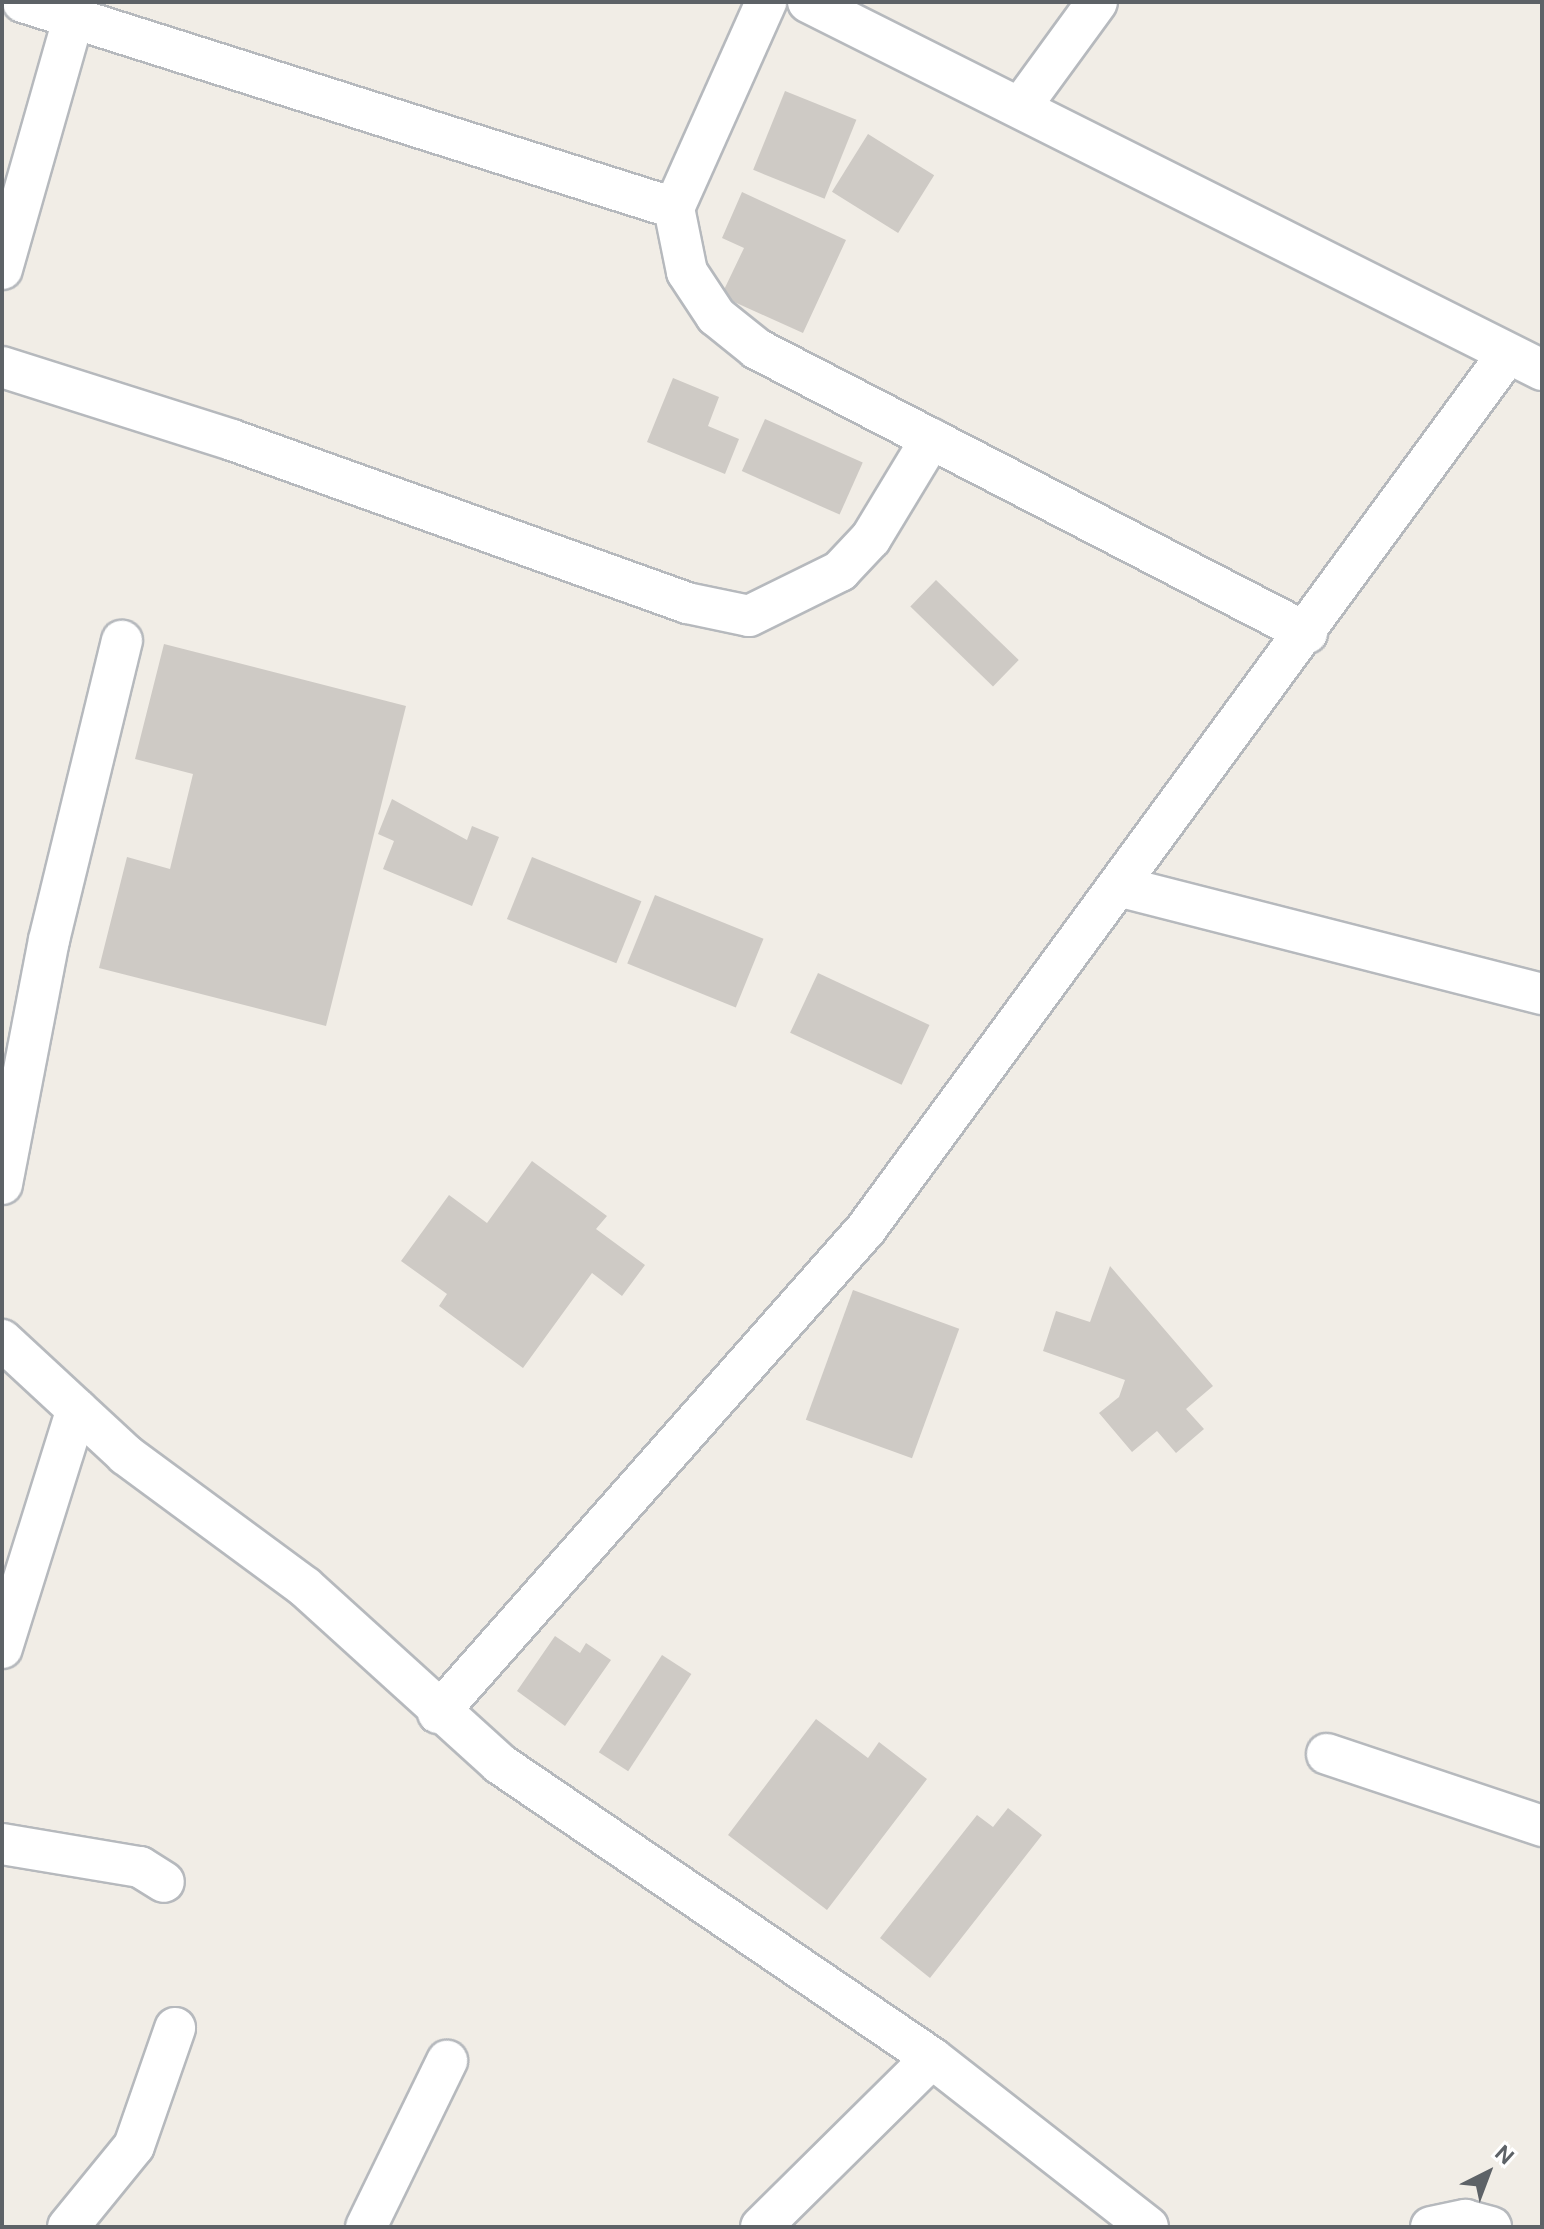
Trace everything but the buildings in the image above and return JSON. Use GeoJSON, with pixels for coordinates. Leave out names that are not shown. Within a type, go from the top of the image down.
{"type":"FeatureCollection","features":[{"type":"Feature","properties":{"kind":"street"},"geometry":{"type":"LineString","coordinates":[[23,2],[674,208]]}},
{"type":"Feature","properties":{"kind":"street"},"geometry":{"type":"LineString","coordinates":[[766,2],[674,208],[687,272],[716,316],[757,349],[1307,633]]}},
{"type":"Feature","properties":{"kind":"street"},"geometry":{"type":"LineString","coordinates":[[438,1713],[866,1229],[1307,633],[1524,363],[1022,105],[808,2]]}},
{"type":"Feature","properties":{"kind":"street"},"geometry":{"type":"LineString","coordinates":[[1022,105],[1097,2]]}},
{"type":"Feature","properties":{"kind":"street"},"geometry":{"type":"LineString","coordinates":[[2,269],[73,19]]}},
{"type":"Feature","properties":{"kind":"street"},"geometry":{"type":"LineString","coordinates":[[2,367],[232,440],[687,603],[749,616],[840,571],[871,538],[931,439]]}},
{"type":"Feature","properties":{"kind":"street"},"geometry":{"type":"LineString","coordinates":[[2,1184],[29,1063],[49,940],[122,641]]}},
{"type":"Feature","properties":{"kind":"street"},"geometry":{"type":"LineString","coordinates":[[1122,887],[1542,994]]}},
{"type":"Feature","properties":{"kind":"street"},"geometry":{"type":"LineString","coordinates":[[2,1028],[29,1063]]}},
{"type":"Feature","properties":{"kind":"street"},"geometry":{"type":"LineString","coordinates":[[2,1340],[126,1455],[305,1587],[438,1713],[500,1764],[932,2058],[1148,2227]]}},
{"type":"Feature","properties":{"kind":"street"},"geometry":{"type":"LineString","coordinates":[[2,1648],[77,1409]]}},
{"type":"Feature","properties":{"kind":"street"},"geometry":{"type":"LineString","coordinates":[[1327,1754],[1542,1826]]}},
{"type":"Feature","properties":{"kind":"street"},"geometry":{"type":"LineString","coordinates":[[2,1844],[140,1867],[164,1882]]}},
{"type":"Feature","properties":{"kind":"street"},"geometry":{"type":"LineString","coordinates":[[68,2227],[134,2146],[175,2028]]}},
{"type":"Feature","properties":{"kind":"street"},"geometry":{"type":"LineString","coordinates":[[761,2227],[932,2058]]}},
{"type":"Feature","properties":{"kind":"street"},"geometry":{"type":"LineString","coordinates":[[366,2227],[447,2061]]}},
{"type":"Feature","properties":{"kind":"street"},"geometry":{"type":"LineString","coordinates":[[1431,2227],[1465,2220],[1491,2227]]}}]}
